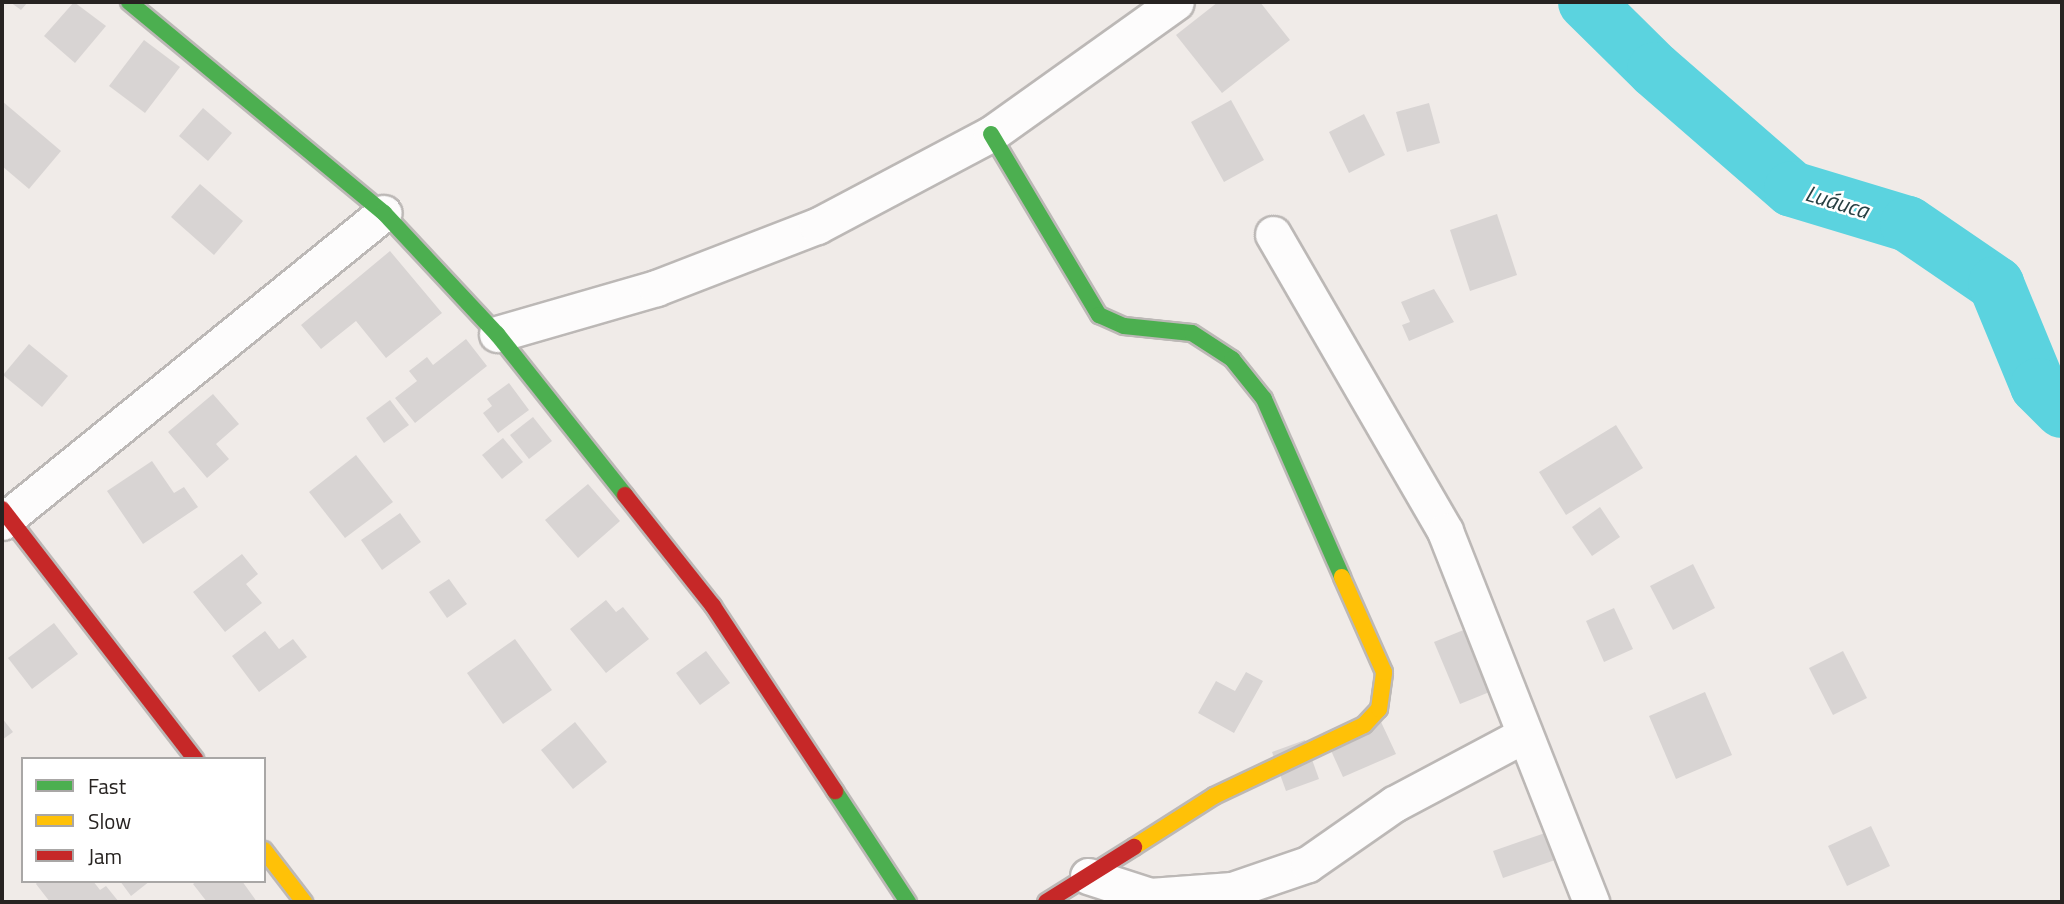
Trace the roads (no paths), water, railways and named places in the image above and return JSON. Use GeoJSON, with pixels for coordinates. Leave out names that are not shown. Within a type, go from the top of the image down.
{"type":"FeatureCollection","features":[{"type":"Feature","properties":{"kind":"street"},"geometry":{"type":"LineString","coordinates":[[129,2],[384,214],[497,334],[713,606],[908,902]]}},
{"type":"Feature","properties":{"kind":"street"},"geometry":{"type":"LineString","coordinates":[[497,334],[656,288],[817,226],[991,134],[1176,2]]}},
{"type":"Feature","properties":{"kind":"street"},"geometry":{"type":"LineString","coordinates":[[991,134],[1098,315],[1124,327],[1192,333],[1232,359],[1264,399],[1384,672],[1379,709],[1364,725],[1214,796],[1046,902]]}},
{"type":"Feature","properties":{"kind":"street"},"geometry":{"type":"LineString","coordinates":[[193,757],[4,515],[384,214]]}},
{"type":"Feature","properties":{"kind":"street"},"geometry":{"type":"LineString","coordinates":[[1273,234],[1445,531],[1591,902]]}},
{"type":"Feature","properties":{"kind":"street"},"geometry":{"type":"LineString","coordinates":[[1088,876],[1150,896],[1232,890],[1308,864],[1394,804],[1524,735]]}},
{"type":"Feature","properties":{"kind":"street"},"geometry":{"type":"LineString","coordinates":[[266,853],[304,902]]}},
{"type":"Feature","properties":{"kind":"waterway","name":"Luáuca"},"geometry":{"type":"LineString","coordinates":[[1586,2],[1655,70],[1792,189],[1908,224],[1996,284],[2038,386],[2062,410]]}}]}
